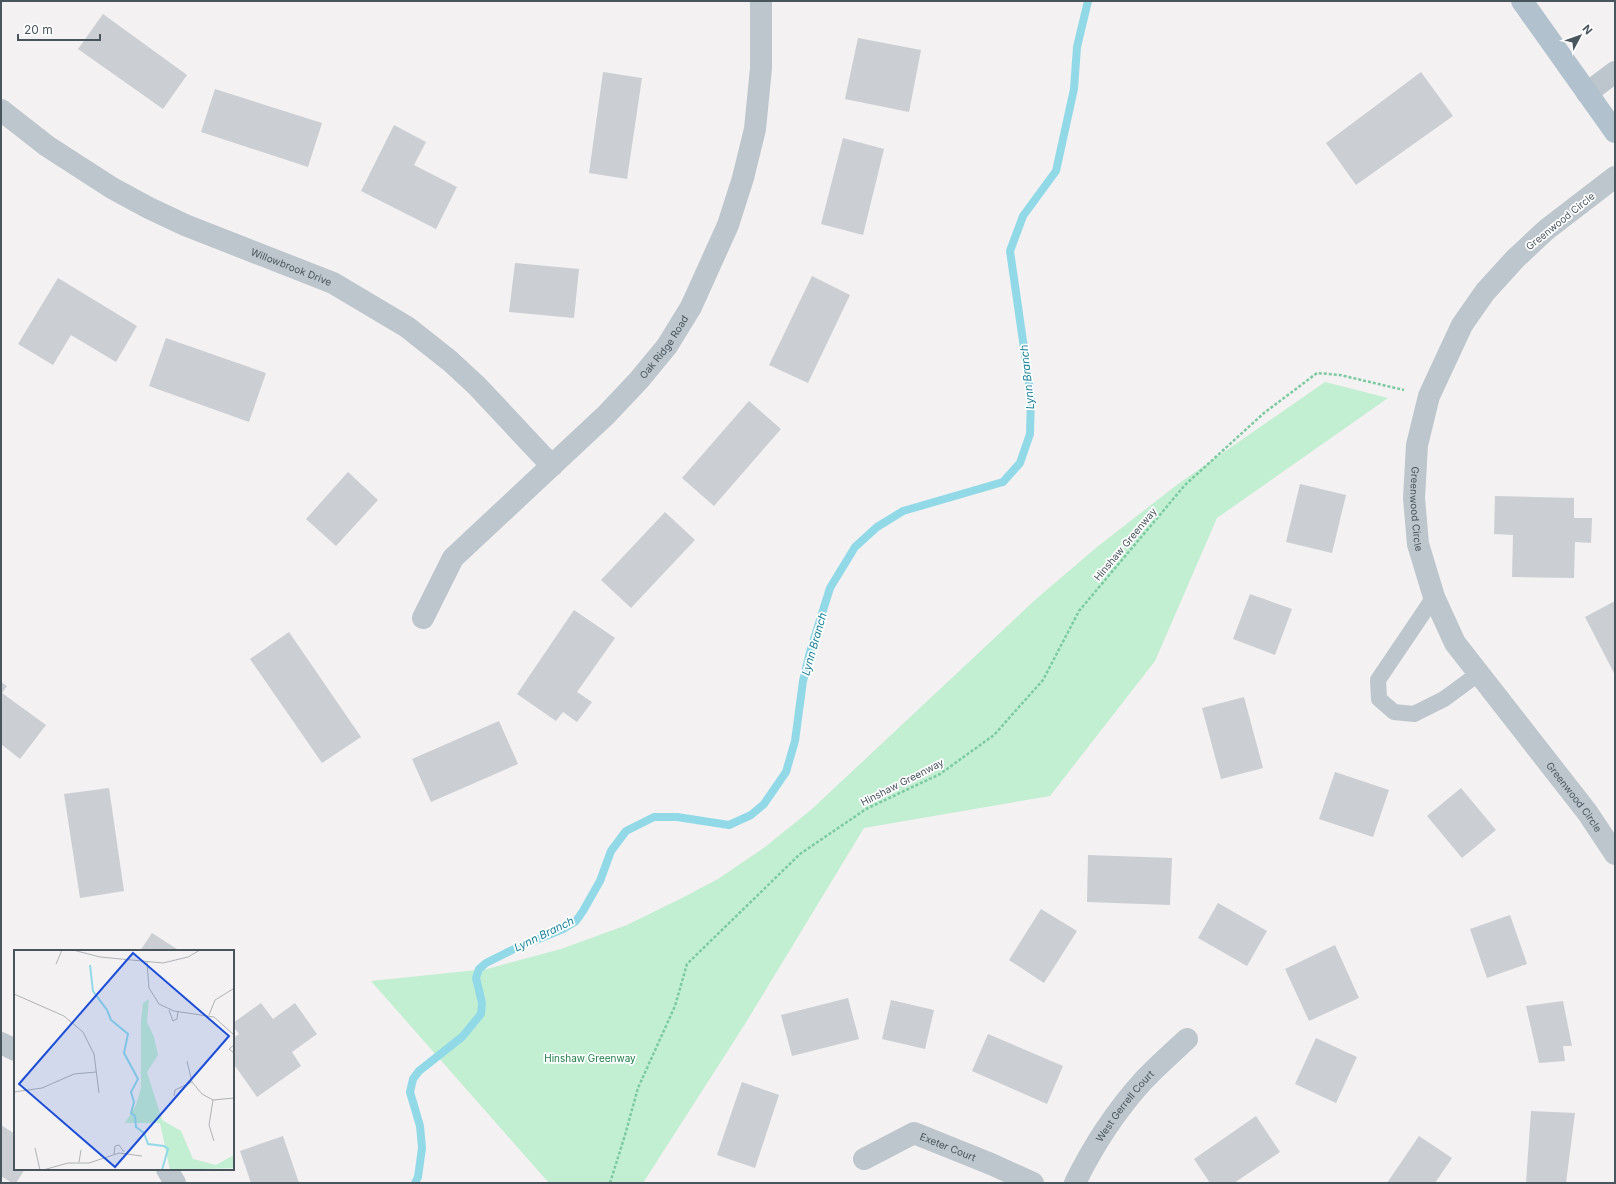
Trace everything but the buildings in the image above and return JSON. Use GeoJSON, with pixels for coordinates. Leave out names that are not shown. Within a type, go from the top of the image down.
{"type":"FeatureCollection","features":[{"type":"Feature","properties":{"kind":"main road"},"geometry":{"type":"LineString","coordinates":[[1522,1],[1615,132]]}},
{"type":"Feature","properties":{"kind":"street","name":"Oak Ridge Road"},"geometry":{"type":"LineString","coordinates":[[423,618],[453,558],[611,410],[640,380],[667,346],[691,307],[728,225],[743,178],[755,129],[761,68],[761,1]]}},
{"type":"Feature","properties":{"kind":"street"},"geometry":{"type":"LineString","coordinates":[[1587,93],[1615,72]]}},
{"type":"Feature","properties":{"kind":"street","name":"Willowbrook Drive"},"geometry":{"type":"LineString","coordinates":[[1,110],[46,146],[112,188],[149,208],[185,225],[333,283],[407,327],[450,361],[477,386],[552,466]]}},
{"type":"Feature","properties":{"kind":"street","name":"Greenwood Circle"},"geometry":{"type":"LineString","coordinates":[[1615,177],[1546,230],[1515,259],[1485,292],[1462,325],[1429,396],[1417,445],[1414,498],[1418,544],[1434,597],[1455,643],[1587,812],[1615,854]]}},
{"type":"Feature","properties":{"kind":"street","name":"West Gerrell Court"},"geometry":{"type":"LineString","coordinates":[[1075,1183],[1089,1154],[1110,1121],[1142,1082],[1187,1039]]}},
{"type":"Feature","properties":{"kind":"street"},"geometry":{"type":"LineString","coordinates":[[1,1043],[14,1050]]}},
{"type":"Feature","properties":{"kind":"street","name":"Exeter Court"},"geometry":{"type":"LineString","coordinates":[[864,1159],[914,1133],[991,1164],[1033,1183]]}},
{"type":"Feature","properties":{"kind":"street"},"geometry":{"type":"LineString","coordinates":[[168,1170],[176,1183]]}},
{"type":"Feature","properties":{"kind":"lane"},"geometry":{"type":"LineString","coordinates":[[1434,597],[1378,680],[1379,698],[1394,712],[1414,714],[1444,699],[1478,674]]}},
{"type":"Feature","properties":{"kind":"path","name":"Hinshaw Greenway"},"geometry":{"type":"LineString","coordinates":[[610,1183],[626,1135],[638,1088],[675,1006],[687,964],[752,899],[800,854],[859,813],[940,774],[994,735],[1043,680],[1079,611],[1185,485],[1264,413],[1293,390],[1318,373],[1340,375],[1429,396]]}},
{"type":"Feature","properties":{"kind":"green space","name":"Hinshaw Greenway"},"geometry":{"type":"Polygon","coordinates":[[[1325,382],[1388,398],[1217,518],[1155,661],[1050,796],[864,828],[745,1024],[643,1183],[549,1183],[371,981],[487,969],[561,949],[627,925],[718,879],[765,847],[812,809],[1035,600],[1097,547],[1178,484],[1325,382]]]}},
{"type":"Feature","properties":{"kind":"waterway","name":"Lynn Branch"},"geometry":{"type":"LineString","coordinates":[[415,1183],[418,1177],[422,1148],[420,1126],[410,1092],[413,1079],[419,1071],[462,1037],[481,1014],[482,1003],[476,978],[479,969],[486,963],[514,949],[563,929],[576,921],[600,881],[611,851],[626,831],[654,817],[677,817],[729,825],[751,815],[764,804],[786,772],[795,741],[803,681],[810,652],[830,588],[855,547],[877,527],[903,511],[1003,482],[1020,463],[1030,434],[1031,397],[1010,251],[1023,216],[1056,171],[1074,89],[1077,47],[1088,1]]}}]}
